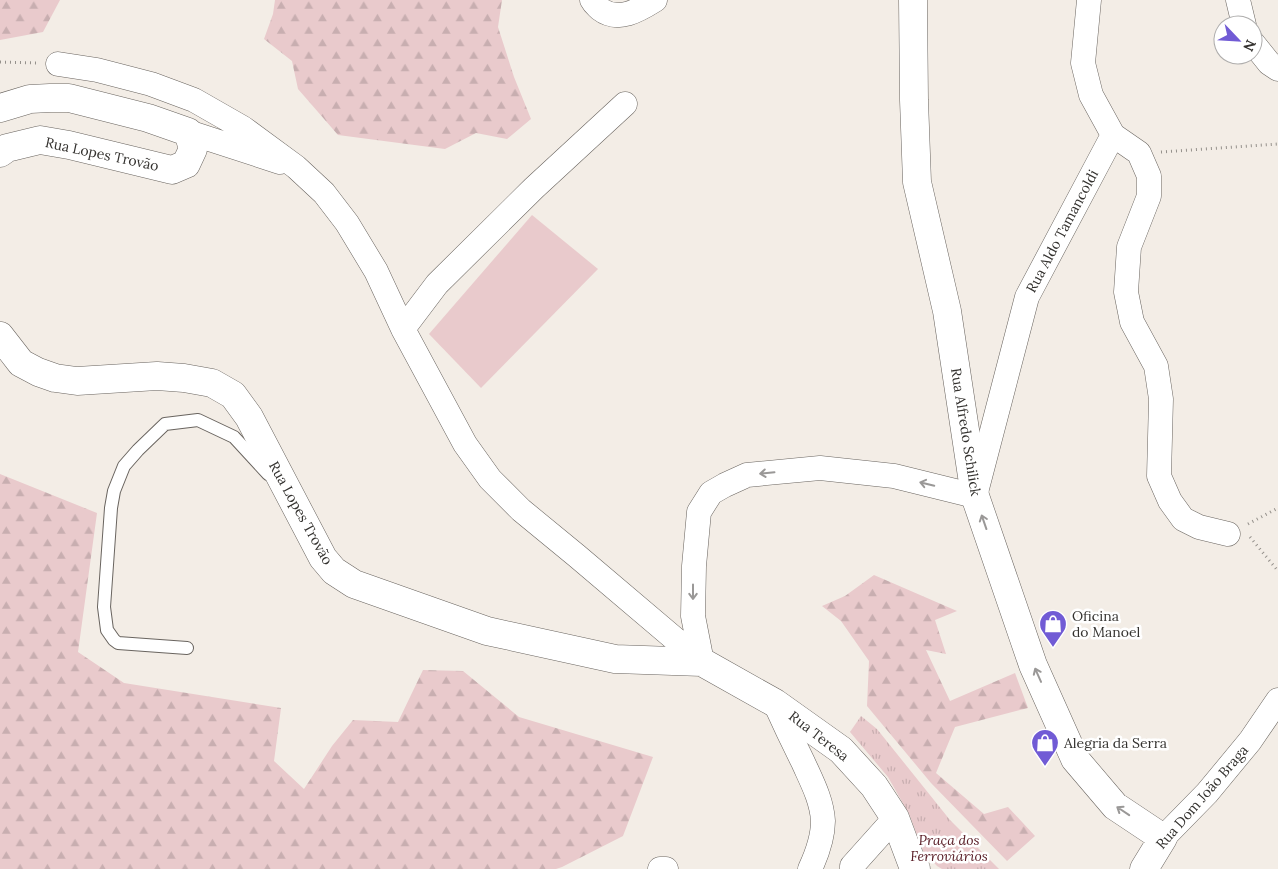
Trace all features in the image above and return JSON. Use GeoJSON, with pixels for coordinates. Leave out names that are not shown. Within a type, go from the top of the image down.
{"type":"FeatureCollection","features":[{"type":"Feature","properties":{"kind":"main road","name":"Rua Alfredo Schilick"},"geometry":{"type":"LineString","coordinates":[[912,0],[917,182],[947,311],[975,496],[1033,665],[1074,759],[1115,806],[1163,838]]}},
{"type":"Feature","properties":{"kind":"main road"},"geometry":{"type":"LineString","coordinates":[[0,108],[30,99],[69,98],[148,118],[188,132]]}},
{"type":"Feature","properties":{"kind":"main road","name":"Rua Lopes Trovão"},"geometry":{"type":"LineString","coordinates":[[0,153],[7,148],[40,140],[69,145],[172,170],[186,164],[194,148],[188,132]]}},
{"type":"Feature","properties":{"kind":"main road","name":"Rua Lopes Trovão"},"geometry":{"type":"LineString","coordinates":[[0,336],[21,363],[55,378],[77,381],[157,376],[184,378],[212,383],[233,395],[249,417],[323,558],[334,571],[354,584],[487,631],[615,659],[702,662]]}},
{"type":"Feature","properties":{"kind":"main road","name":"Rua Teresa"},"geometry":{"type":"LineString","coordinates":[[702,662],[775,703],[841,750],[874,786],[895,818],[913,868]]}},
{"type":"Feature","properties":{"kind":"main road","name":"Rua Dom João Braga"},"geometry":{"type":"LineString","coordinates":[[1144,869],[1163,838]]}},
{"type":"Feature","properties":{"kind":"street"},"geometry":{"type":"LineString","coordinates":[[592,0],[605,13],[620,16],[637,11],[655,0]]}},
{"type":"Feature","properties":{"kind":"street"},"geometry":{"type":"LineString","coordinates":[[1089,0],[1083,63],[1091,95],[1113,135],[1139,153],[1149,176],[1149,196],[1128,247],[1126,292],[1132,322],[1156,366],[1161,399],[1159,476],[1170,501],[1183,519],[1199,527],[1228,534]]}},
{"type":"Feature","properties":{"kind":"street"},"geometry":{"type":"LineString","coordinates":[[1238,0],[1242,15]]}},
{"type":"Feature","properties":{"kind":"street"},"geometry":{"type":"LineString","coordinates":[[1263,56],[1269,63],[1278,68]]}},
{"type":"Feature","properties":{"kind":"street"},"geometry":{"type":"LineString","coordinates":[[58,64],[97,70],[151,84],[194,100],[243,128],[296,167],[324,193],[348,223],[376,271],[403,329],[465,444],[490,479],[521,510],[702,662]]}},
{"type":"Feature","properties":{"kind":"street"},"geometry":{"type":"LineString","coordinates":[[403,329],[437,284],[534,188],[625,104]]}},
{"type":"Feature","properties":{"kind":"street"},"geometry":{"type":"LineString","coordinates":[[188,132],[296,167]]}},
{"type":"Feature","properties":{"kind":"street","name":"Rua Aldo Tamancoldi"},"geometry":{"type":"LineString","coordinates":[[975,496],[1028,297],[1113,135]]}},
{"type":"Feature","properties":{"kind":"street"},"geometry":{"type":"LineString","coordinates":[[702,662],[694,616],[694,566],[699,512],[711,493],[747,475],[820,468],[894,476],[975,496]]}},
{"type":"Feature","properties":{"kind":"street","name":"Rua Dom João Braga"},"geometry":{"type":"LineString","coordinates":[[1163,838],[1207,793],[1250,742],[1278,700]]}},
{"type":"Feature","properties":{"kind":"street"},"geometry":{"type":"LineString","coordinates":[[775,703],[815,790],[823,820],[818,851],[810,869]]}},
{"type":"Feature","properties":{"kind":"street"},"geometry":{"type":"LineString","coordinates":[[1250,742],[1278,724]]}},
{"type":"Feature","properties":{"kind":"street"},"geometry":{"type":"LineString","coordinates":[[852,869],[852,866],[895,818]]}},
{"type":"Feature","properties":{"kind":"street"},"geometry":{"type":"LineString","coordinates":[[660,869],[666,869]]}},
{"type":"Feature","properties":{"kind":"lane"},"geometry":{"type":"LineString","coordinates":[[187,648],[118,643],[107,630],[104,607],[111,508],[114,491],[124,466],[165,424],[198,420],[234,437],[294,501]]}},
{"type":"Feature","properties":{"kind":"path"},"geometry":{"type":"LineString","coordinates":[[0,62],[58,64]]}},
{"type":"Feature","properties":{"kind":"path"},"geometry":{"type":"LineString","coordinates":[[1139,153],[1278,144]]}},
{"type":"Feature","properties":{"kind":"path"},"geometry":{"type":"LineString","coordinates":[[1228,534],[1278,508]]}},
{"type":"Feature","properties":{"kind":"path"},"geometry":{"type":"LineString","coordinates":[[1228,534],[1244,530],[1278,571]]}},
{"type":"Feature","properties":{"kind":"green space"},"geometry":{"type":"Polygon","coordinates":[[[0,0],[60,0],[43,32],[0,40],[0,0]]]}},
{"type":"Feature","properties":{"kind":"green space"},"geometry":{"type":"Polygon","coordinates":[[[275,0],[502,0],[498,27],[514,77],[531,119],[507,139],[476,133],[445,149],[338,135],[298,89],[292,61],[264,39],[273,14],[275,0]]]}},
{"type":"Feature","properties":{"kind":"green space"},"geometry":{"type":"Polygon","coordinates":[[[532,215],[598,269],[481,388],[429,334],[532,215]]]}},
{"type":"Feature","properties":{"kind":"green space"},"geometry":{"type":"Polygon","coordinates":[[[0,474],[97,513],[78,652],[124,683],[281,708],[274,761],[304,789],[332,746],[353,720],[398,722],[423,670],[463,671],[519,717],[653,757],[623,836],[556,869],[0,869],[0,474]]]}},
{"type":"Feature","properties":{"kind":"green space"},"geometry":{"type":"Polygon","coordinates":[[[874,575],[957,611],[935,620],[946,654],[926,650],[950,701],[1015,673],[1028,708],[955,727],[936,773],[984,814],[1008,807],[1035,836],[1007,861],[931,783],[867,706],[869,661],[841,621],[822,606],[845,596],[874,575]]]}},
{"type":"Feature","properties":{"kind":"green space","name":"Praça dos Ferroviários"},"geometry":{"type":"Polygon","coordinates":[[[861,716],[877,729],[950,820],[999,869],[942,869],[923,851],[909,814],[888,777],[850,732],[861,716]]]}},
{"type":"Feature","properties":{"kind":"place","name":"Oficina do Manoel"},"geometry":{"type":"Point","coordinates":[1053,648]}},
{"type":"Feature","properties":{"kind":"place","name":"Alegria da Serra"},"geometry":{"type":"Point","coordinates":[1045,767]}}]}
